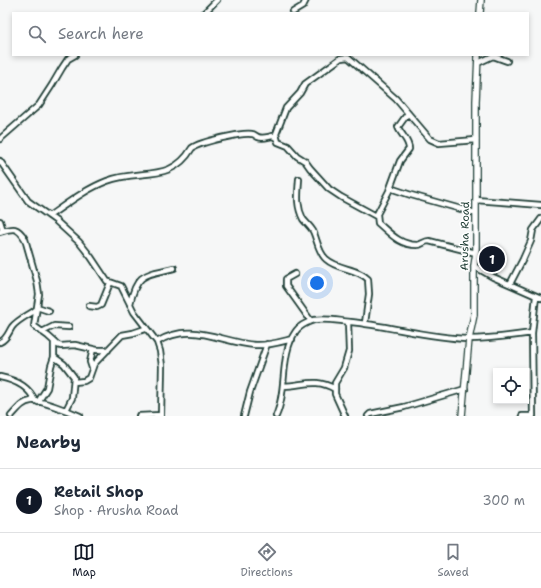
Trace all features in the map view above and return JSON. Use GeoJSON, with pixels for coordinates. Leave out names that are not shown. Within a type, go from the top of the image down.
{"type":"FeatureCollection","features":[{"type":"Feature","properties":{"kind":"main road"},"geometry":{"type":"LineString","coordinates":[[480,12],[481,0]]}},
{"type":"Feature","properties":{"kind":"main road","name":"Arusha Road"},"geometry":{"type":"LineString","coordinates":[[462,416],[469,339],[474,315],[478,56]]}},
{"type":"Feature","properties":{"kind":"street"},"geometry":{"type":"LineString","coordinates":[[205,12],[217,0]]}},
{"type":"Feature","properties":{"kind":"street"},"geometry":{"type":"LineString","coordinates":[[293,12],[303,6],[306,0]]}},
{"type":"Feature","properties":{"kind":"street"},"geometry":{"type":"LineString","coordinates":[[0,138],[39,105],[68,59],[73,56]]}},
{"type":"Feature","properties":{"kind":"street"},"geometry":{"type":"LineString","coordinates":[[478,63],[494,56],[506,61]]}},
{"type":"Feature","properties":{"kind":"street"},"geometry":{"type":"LineString","coordinates":[[276,138],[280,120],[286,108],[300,94],[304,84],[341,58],[346,57],[396,99],[424,133],[434,142],[439,143],[476,140]]}},
{"type":"Feature","properties":{"kind":"street"},"geometry":{"type":"LineString","coordinates":[[408,113],[398,127],[408,142],[409,149],[400,161],[390,188],[376,216],[378,223],[396,239],[403,243],[417,245],[429,241],[476,253]]}},
{"type":"Feature","properties":{"kind":"street"},"geometry":{"type":"LineString","coordinates":[[49,216],[82,194],[109,180],[172,169],[189,154],[192,148],[200,144],[232,136],[248,134],[253,134],[260,138],[273,136],[278,142],[288,146],[297,156],[305,161],[329,189],[376,216]]}},
{"type":"Feature","properties":{"kind":"street"},"geometry":{"type":"LineString","coordinates":[[0,161],[28,200],[79,242],[91,257],[104,278],[121,286],[145,329],[157,342],[162,366],[161,416],[139,416]]}},
{"type":"Feature","properties":{"kind":"street"},"geometry":{"type":"LineString","coordinates":[[299,179],[297,201],[300,212],[304,220],[313,230],[325,259],[342,268],[364,275],[368,278],[369,294],[365,323]]}},
{"type":"Feature","properties":{"kind":"street"},"geometry":{"type":"LineString","coordinates":[[390,188],[475,213]]}},
{"type":"Feature","properties":{"kind":"street"},"geometry":{"type":"LineString","coordinates":[[476,200],[541,205]]}},
{"type":"Feature","properties":{"kind":"street"},"geometry":{"type":"LineString","coordinates":[[510,284],[524,259],[531,241],[533,230],[541,219]]}},
{"type":"Feature","properties":{"kind":"street"},"geometry":{"type":"LineString","coordinates":[[0,221],[1,232],[17,229],[24,239],[37,281],[39,294],[34,326],[61,346],[75,345],[93,349],[108,350]]}},
{"type":"Feature","properties":{"kind":"street"},"geometry":{"type":"LineString","coordinates":[[474,266],[493,277],[538,297],[532,333],[533,416],[522,416]]}},
{"type":"Feature","properties":{"kind":"street"},"geometry":{"type":"LineString","coordinates":[[130,304],[135,288],[144,276],[174,268]]}},
{"type":"Feature","properties":{"kind":"street"},"geometry":{"type":"LineString","coordinates":[[295,274],[286,279],[286,286],[311,321]]}},
{"type":"Feature","properties":{"kind":"street"},"geometry":{"type":"LineString","coordinates":[[88,306],[97,307],[101,305],[110,282]]}},
{"type":"Feature","properties":{"kind":"street"},"geometry":{"type":"LineString","coordinates":[[37,308],[49,311]]}},
{"type":"Feature","properties":{"kind":"street"},"geometry":{"type":"LineString","coordinates":[[0,342],[6,338],[12,327],[37,308]]}},
{"type":"Feature","properties":{"kind":"street"},"geometry":{"type":"LineString","coordinates":[[276,416],[283,396],[285,359],[292,339],[296,330],[311,321],[324,320],[365,323],[442,337],[469,339],[532,333]]}},
{"type":"Feature","properties":{"kind":"street"},"geometry":{"type":"LineString","coordinates":[[345,416],[336,394],[335,384],[336,379],[344,368],[349,351],[348,322]]}},
{"type":"Feature","properties":{"kind":"street"},"geometry":{"type":"LineString","coordinates":[[42,332],[54,326],[69,327]]}},
{"type":"Feature","properties":{"kind":"street"},"geometry":{"type":"LineString","coordinates":[[74,382],[87,380],[91,375],[94,364],[122,335],[145,329]]}},
{"type":"Feature","properties":{"kind":"street"},"geometry":{"type":"LineString","coordinates":[[157,342],[173,334],[187,332],[200,333],[257,345],[279,343],[292,339]]}},
{"type":"Feature","properties":{"kind":"street"},"geometry":{"type":"LineString","coordinates":[[37,401],[47,388],[54,357],[54,342]]}},
{"type":"Feature","properties":{"kind":"street"},"geometry":{"type":"LineString","coordinates":[[244,416],[250,392],[267,344]]}},
{"type":"Feature","properties":{"kind":"street"},"geometry":{"type":"LineString","coordinates":[[92,368],[90,362],[93,349]]}},
{"type":"Feature","properties":{"kind":"street"},"geometry":{"type":"LineString","coordinates":[[54,357],[73,374],[74,382],[71,400],[66,410]]}},
{"type":"Feature","properties":{"kind":"street"},"geometry":{"type":"LineString","coordinates":[[0,377],[27,388],[37,401]]}},
{"type":"Feature","properties":{"kind":"street"},"geometry":{"type":"LineString","coordinates":[[284,386],[317,382],[323,383],[335,389]]}},
{"type":"Feature","properties":{"kind":"street"},"geometry":{"type":"LineString","coordinates":[[368,416],[370,414],[465,389]]}},
{"type":"Feature","properties":{"kind":"street"},"geometry":{"type":"LineString","coordinates":[[11,416],[25,403],[33,400],[80,416]]}},
{"type":"Feature","properties":{"kind":"place","name":"Retail Shop"},"geometry":{"type":"Point","coordinates":[492,259]}}]}
